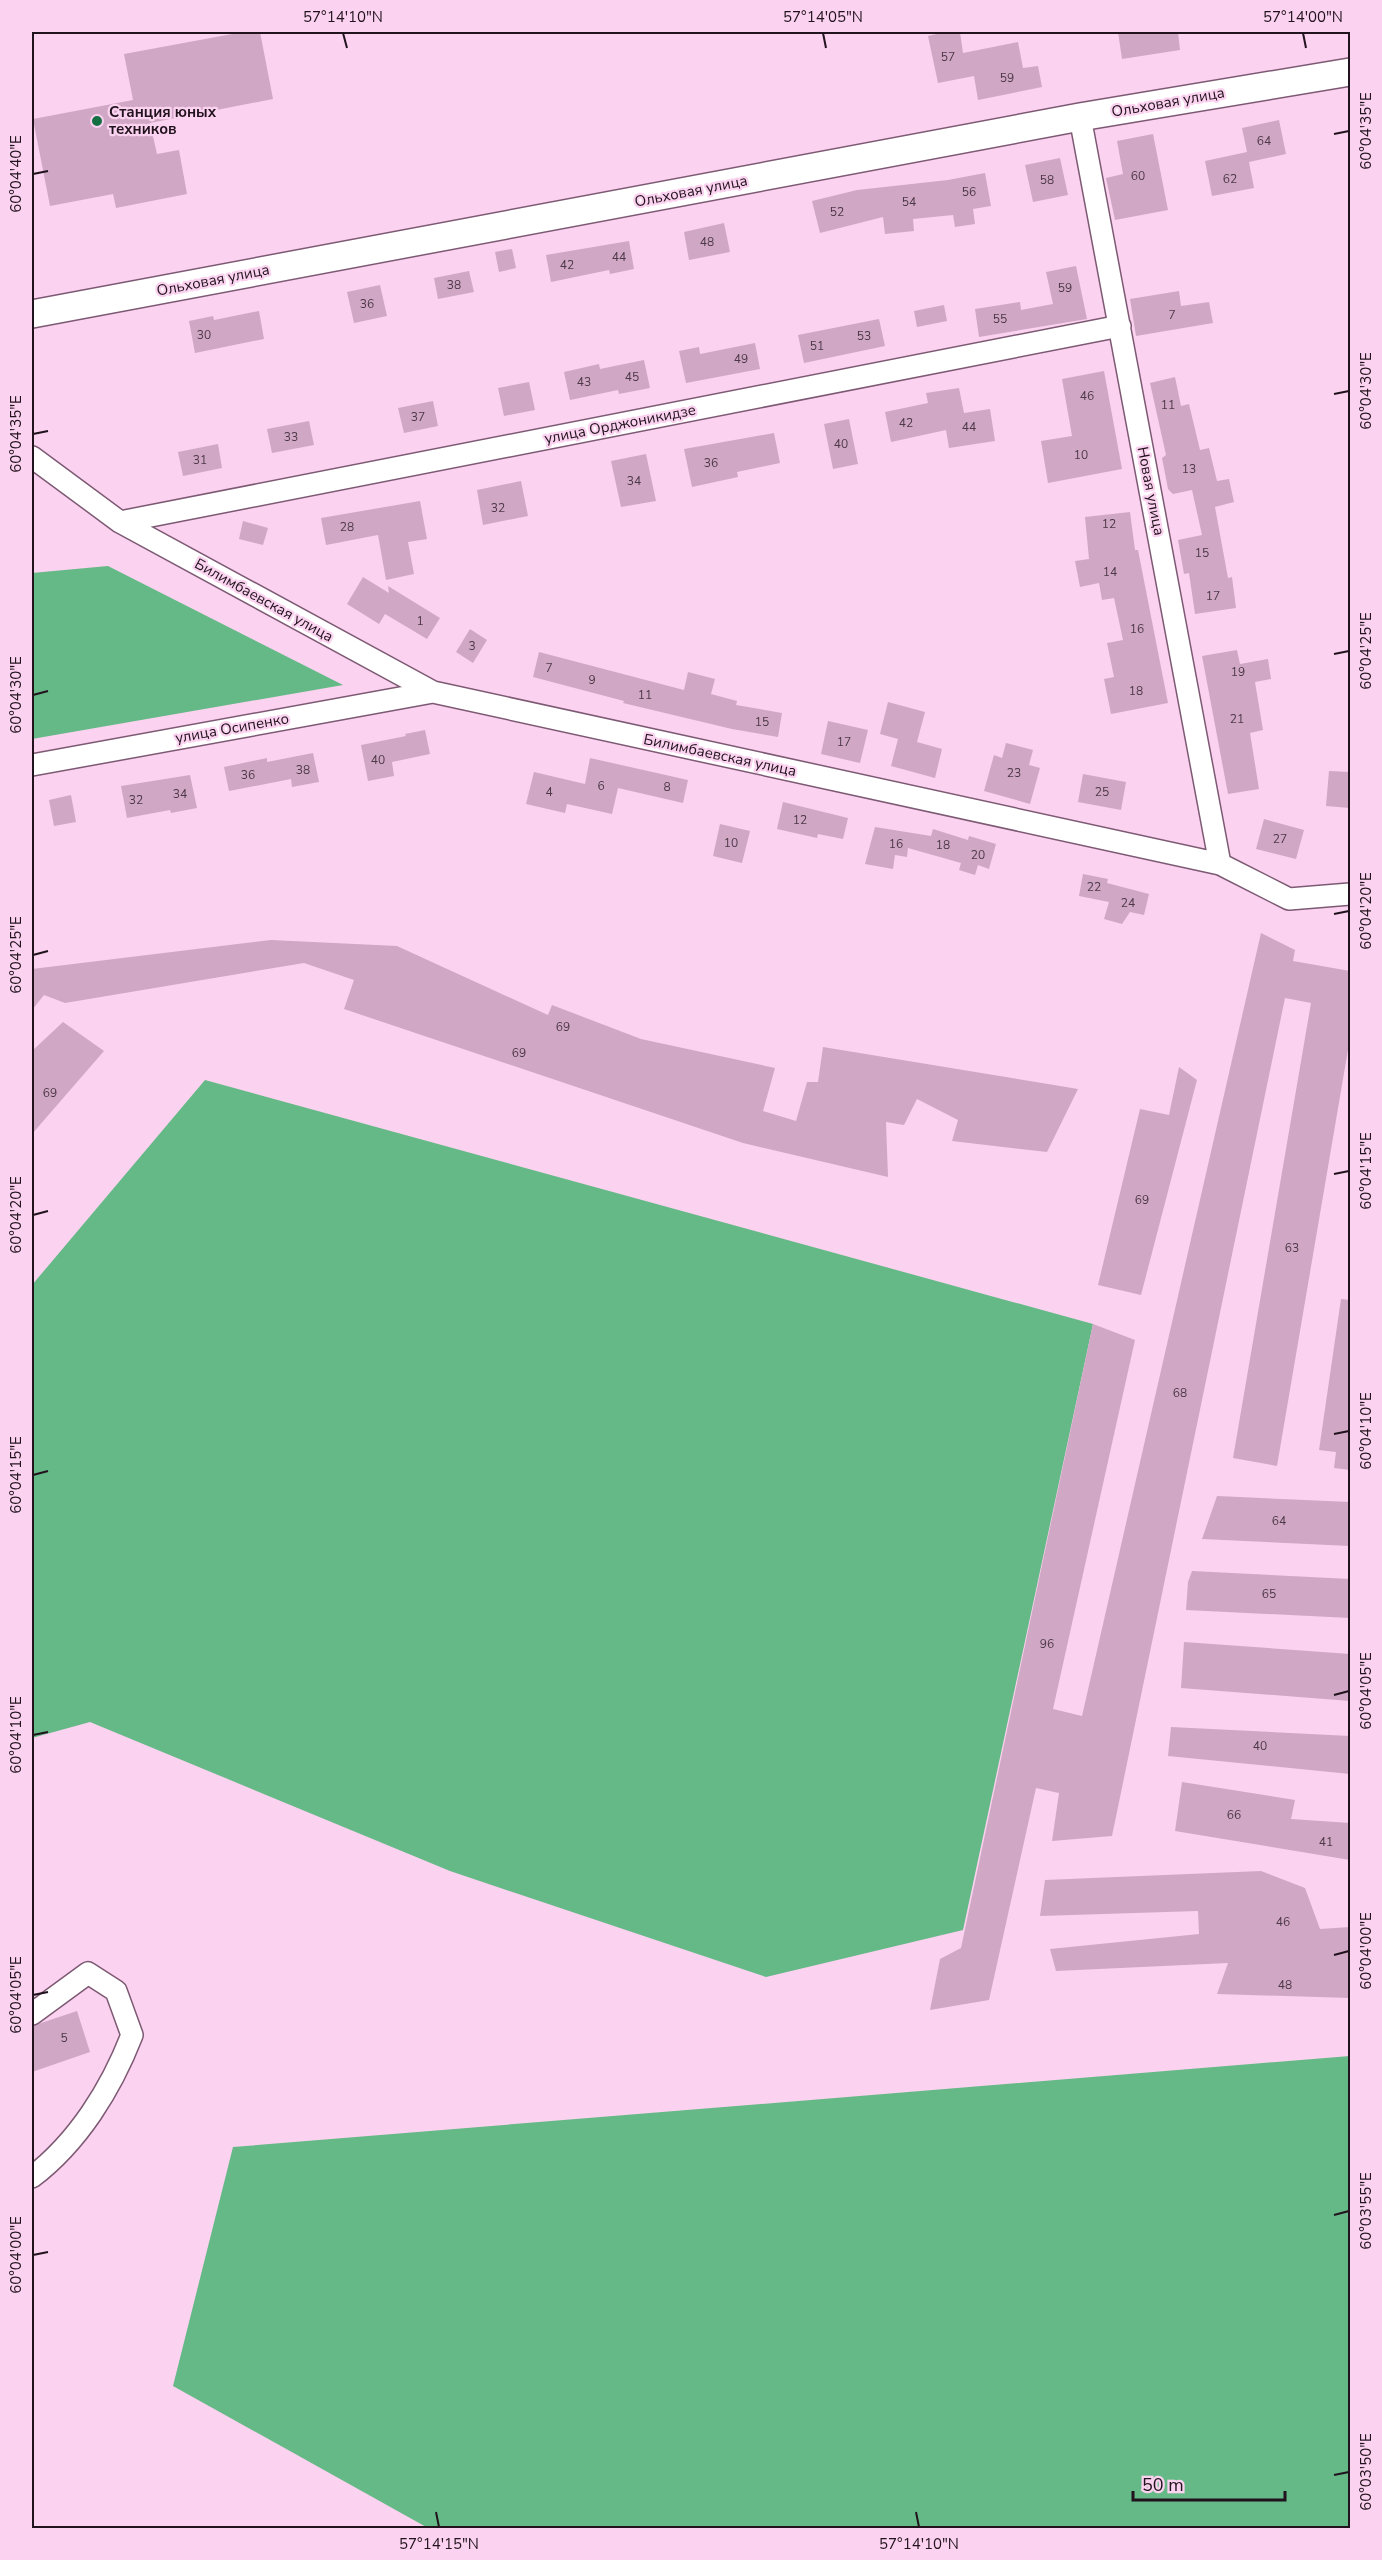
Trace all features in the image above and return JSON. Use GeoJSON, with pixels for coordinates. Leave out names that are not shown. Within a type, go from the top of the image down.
{"type":"FeatureCollection","features":[{"type":"Feature","properties":{"kind":"main road","name":"Ольховая улица"},"geometry":{"type":"LineString","coordinates":[[32,314],[1080,117],[1350,72]]}},
{"type":"Feature","properties":{"kind":"street","name":"Новая улица"},"geometry":{"type":"LineString","coordinates":[[1080,117],[1220,864]]}},
{"type":"Feature","properties":{"kind":"street","name":"улица Орджоникидзе"},"geometry":{"type":"LineString","coordinates":[[120,522],[1120,326]]}},
{"type":"Feature","properties":{"kind":"street","name":"Билимбаевская улица"},"geometry":{"type":"LineString","coordinates":[[32,457],[120,522],[433,692],[1220,864],[1289,899],[1350,894]]}},
{"type":"Feature","properties":{"kind":"street","name":"улица Осипенко"},"geometry":{"type":"LineString","coordinates":[[32,765],[433,692]]}},
{"type":"Feature","properties":{"kind":"street"},"geometry":{"type":"LineString","coordinates":[[32,2014],[88,1973],[116,1991],[132,2035],[122,2064],[98,2105],[51,2163],[32,2177]]}},
{"type":"Feature","properties":{"kind":"green space"},"geometry":{"type":"Polygon","coordinates":[[[108,566],[343,685],[32,739],[32,573],[108,566]]]}},
{"type":"Feature","properties":{"kind":"green space"},"geometry":{"type":"Polygon","coordinates":[[[205,1080],[1093,1324],[963,1930],[766,1977],[450,1871],[90,1722],[32,1738],[32,1285],[205,1080]]]}},
{"type":"Feature","properties":{"kind":"green space"},"geometry":{"type":"Polygon","coordinates":[[[1350,2056],[1350,2528],[428,2528],[173,2386],[233,2147],[1350,2056]]]}},
{"type":"Feature","properties":{"kind":"building","name":"Станция юных техников"},"geometry":{"type":"Polygon","coordinates":[[[243,32],[260,32],[273,99],[150,123],[157,154],[179,150],[187,194],[116,208],[113,194],[50,206],[33,119],[133,100],[124,54],[243,32]]]}},
{"type":"Feature","properties":{"kind":"building"},"geometry":{"type":"Polygon","coordinates":[[[945,32],[960,32],[963,53],[1018,42],[1023,68],[1038,66],[1042,87],[978,100],[974,76],[938,83],[928,36],[945,32]]]}},
{"type":"Feature","properties":{"kind":"building"},"geometry":{"type":"Polygon","coordinates":[[[1118,32],[1178,32],[1180,50],[1122,59],[1118,32]]]}},
{"type":"Feature","properties":{"kind":"building"},"geometry":{"type":"Polygon","coordinates":[[[1279,120],[1286,154],[1249,162],[1254,188],[1212,196],[1205,161],[1247,152],[1242,128],[1279,120]]]}},
{"type":"Feature","properties":{"kind":"building"},"geometry":{"type":"Polygon","coordinates":[[[1153,134],[1168,210],[1115,220],[1106,178],[1123,174],[1117,141],[1153,134]]]}},
{"type":"Feature","properties":{"kind":"building"},"geometry":{"type":"Polygon","coordinates":[[[1060,158],[1068,195],[1033,202],[1025,165],[1060,158]]]}},
{"type":"Feature","properties":{"kind":"building"},"geometry":{"type":"Polygon","coordinates":[[[985,173],[991,206],[973,209],[975,224],[955,227],[953,215],[913,219],[914,231],[885,234],[883,217],[820,233],[812,201],[857,190],[948,180],[985,173]]]}},
{"type":"Feature","properties":{"kind":"building"},"geometry":{"type":"Polygon","coordinates":[[[724,223],[730,252],[689,260],[684,232],[724,223]]]}},
{"type":"Feature","properties":{"kind":"building"},"geometry":{"type":"Polygon","coordinates":[[[629,241],[634,269],[610,274],[609,270],[551,282],[546,255],[629,241]]]}},
{"type":"Feature","properties":{"kind":"building"},"geometry":{"type":"Polygon","coordinates":[[[512,249],[516,268],[499,272],[495,252],[512,249]]]}},
{"type":"Feature","properties":{"kind":"building"},"geometry":{"type":"Polygon","coordinates":[[[1076,266],[1087,319],[979,337],[975,309],[1020,302],[1021,310],[1053,304],[1046,272],[1076,266]]]}},
{"type":"Feature","properties":{"kind":"building"},"geometry":{"type":"Polygon","coordinates":[[[469,271],[474,292],[438,299],[434,278],[469,271]]]}},
{"type":"Feature","properties":{"kind":"building"},"geometry":{"type":"Polygon","coordinates":[[[380,285],[387,316],[354,323],[347,292],[380,285]]]}},
{"type":"Feature","properties":{"kind":"building"},"geometry":{"type":"Polygon","coordinates":[[[1179,291],[1181,306],[1209,302],[1213,323],[1136,336],[1130,299],[1179,291]]]}},
{"type":"Feature","properties":{"kind":"building"},"geometry":{"type":"Polygon","coordinates":[[[944,305],[947,321],[917,327],[914,311],[944,305]]]}},
{"type":"Feature","properties":{"kind":"building"},"geometry":{"type":"Polygon","coordinates":[[[259,311],[264,339],[195,353],[189,321],[213,316],[214,320],[259,311]]]}},
{"type":"Feature","properties":{"kind":"building"},"geometry":{"type":"Polygon","coordinates":[[[879,319],[885,346],[804,363],[798,335],[879,319]]]}},
{"type":"Feature","properties":{"kind":"building"},"geometry":{"type":"Polygon","coordinates":[[[755,343],[760,369],[686,383],[679,351],[699,347],[700,354],[755,343]]]}},
{"type":"Feature","properties":{"kind":"building"},"geometry":{"type":"Polygon","coordinates":[[[644,360],[650,388],[619,394],[618,390],[570,400],[564,372],[599,364],[600,369],[644,360]]]}},
{"type":"Feature","properties":{"kind":"building"},"geometry":{"type":"Polygon","coordinates":[[[1104,371],[1122,469],[1048,483],[1041,441],[1072,436],[1062,379],[1104,371]]]}},
{"type":"Feature","properties":{"kind":"building"},"geometry":{"type":"Polygon","coordinates":[[[1175,377],[1181,406],[1189,404],[1200,450],[1209,448],[1217,481],[1229,479],[1234,502],[1215,507],[1228,578],[1232,577],[1236,608],[1195,614],[1189,573],[1184,574],[1178,540],[1202,535],[1192,490],[1173,494],[1168,489],[1162,458],[1166,455],[1150,383],[1175,377]]]}},
{"type":"Feature","properties":{"kind":"building"},"geometry":{"type":"Polygon","coordinates":[[[529,382],[535,410],[504,416],[498,388],[529,382]]]}},
{"type":"Feature","properties":{"kind":"building"},"geometry":{"type":"Polygon","coordinates":[[[959,388],[964,413],[990,409],[995,441],[949,448],[946,430],[891,442],[885,412],[928,403],[926,393],[959,388]]]}},
{"type":"Feature","properties":{"kind":"building"},"geometry":{"type":"Polygon","coordinates":[[[433,401],[438,426],[404,433],[398,408],[433,401]]]}},
{"type":"Feature","properties":{"kind":"building"},"geometry":{"type":"Polygon","coordinates":[[[849,419],[858,464],[833,469],[824,424],[849,419]]]}},
{"type":"Feature","properties":{"kind":"building"},"geometry":{"type":"Polygon","coordinates":[[[309,421],[314,445],[272,453],[267,429],[309,421]]]}},
{"type":"Feature","properties":{"kind":"building"},"geometry":{"type":"Polygon","coordinates":[[[774,433],[780,463],[737,472],[738,477],[692,487],[684,449],[774,433]]]}},
{"type":"Feature","properties":{"kind":"building"},"geometry":{"type":"Polygon","coordinates":[[[218,444],[222,468],[183,476],[178,452],[218,444]]]}},
{"type":"Feature","properties":{"kind":"building"},"geometry":{"type":"Polygon","coordinates":[[[646,454],[656,501],[621,507],[611,461],[646,454]]]}},
{"type":"Feature","properties":{"kind":"building"},"geometry":{"type":"Polygon","coordinates":[[[521,481],[528,516],[483,525],[477,490],[521,481]]]}},
{"type":"Feature","properties":{"kind":"building"},"geometry":{"type":"Polygon","coordinates":[[[420,501],[427,539],[408,542],[414,574],[386,580],[378,535],[326,545],[321,518],[420,501]]]}},
{"type":"Feature","properties":{"kind":"building"},"geometry":{"type":"Polygon","coordinates":[[[1130,512],[1135,550],[1138,550],[1168,703],[1111,714],[1104,679],[1114,677],[1107,643],[1123,640],[1114,598],[1102,600],[1099,583],[1080,587],[1075,561],[1089,559],[1085,517],[1130,512]]]}},
{"type":"Feature","properties":{"kind":"building"},"geometry":{"type":"Polygon","coordinates":[[[243,521],[268,528],[263,545],[239,539],[243,521]]]}},
{"type":"Feature","properties":{"kind":"building"},"geometry":{"type":"Polygon","coordinates":[[[363,577],[389,593],[388,586],[440,618],[427,639],[385,614],[379,624],[347,604],[363,577]]]}},
{"type":"Feature","properties":{"kind":"building"},"geometry":{"type":"Polygon","coordinates":[[[470,629],[487,640],[473,663],[456,652],[470,629]]]}},
{"type":"Feature","properties":{"kind":"building"},"geometry":{"type":"Polygon","coordinates":[[[1237,650],[1240,664],[1268,659],[1271,679],[1255,682],[1263,730],[1250,733],[1259,789],[1228,794],[1202,656],[1237,650]]]}},
{"type":"Feature","properties":{"kind":"building"},"geometry":{"type":"Polygon","coordinates":[[[539,652],[684,690],[688,672],[715,679],[711,694],[737,701],[736,705],[782,713],[778,737],[732,729],[623,703],[624,701],[533,677],[539,652]]]}},
{"type":"Feature","properties":{"kind":"building"},"geometry":{"type":"Polygon","coordinates":[[[888,702],[925,712],[917,742],[942,749],[935,778],[891,766],[898,739],[880,734],[888,702]]]}},
{"type":"Feature","properties":{"kind":"building"},"geometry":{"type":"Polygon","coordinates":[[[828,721],[868,730],[860,763],[821,754],[828,721]]]}},
{"type":"Feature","properties":{"kind":"building"},"geometry":{"type":"Polygon","coordinates":[[[425,730],[430,754],[392,762],[394,776],[368,781],[361,745],[425,730]]]}},
{"type":"Feature","properties":{"kind":"building"},"geometry":{"type":"Polygon","coordinates":[[[1006,743],[1033,750],[1029,765],[1040,768],[1030,804],[984,791],[994,755],[1002,758],[1006,743]]]}},
{"type":"Feature","properties":{"kind":"building"},"geometry":{"type":"Polygon","coordinates":[[[313,753],[319,782],[292,787],[291,779],[229,791],[224,767],[267,758],[267,762],[313,753]]]}},
{"type":"Feature","properties":{"kind":"building"},"geometry":{"type":"Polygon","coordinates":[[[590,758],[688,780],[683,803],[618,788],[612,814],[567,804],[565,813],[526,804],[534,772],[585,784],[590,758]]]}},
{"type":"Feature","properties":{"kind":"building"},"geometry":{"type":"Polygon","coordinates":[[[1329,771],[1350,772],[1350,808],[1326,806],[1329,771]]]}},
{"type":"Feature","properties":{"kind":"building"},"geometry":{"type":"Polygon","coordinates":[[[1083,774],[1126,782],[1121,810],[1078,802],[1083,774]]]}},
{"type":"Feature","properties":{"kind":"building"},"geometry":{"type":"Polygon","coordinates":[[[190,775],[197,808],[171,813],[170,810],[127,818],[121,786],[190,775]]]}},
{"type":"Feature","properties":{"kind":"building"},"geometry":{"type":"Polygon","coordinates":[[[71,795],[76,822],[54,826],[49,800],[71,795]]]}},
{"type":"Feature","properties":{"kind":"building"},"geometry":{"type":"Polygon","coordinates":[[[783,802],[848,818],[843,839],[818,834],[817,838],[777,829],[783,802]]]}},
{"type":"Feature","properties":{"kind":"building"},"geometry":{"type":"Polygon","coordinates":[[[1264,819],[1304,830],[1296,859],[1256,849],[1264,819]]]}},
{"type":"Feature","properties":{"kind":"building"},"geometry":{"type":"Polygon","coordinates":[[[720,824],[750,831],[742,863],[713,856],[720,824]]]}},
{"type":"Feature","properties":{"kind":"building"},"geometry":{"type":"Polygon","coordinates":[[[875,827],[931,836],[933,829],[968,840],[969,836],[996,844],[989,869],[978,865],[975,875],[959,870],[961,863],[908,848],[907,857],[895,855],[893,869],[865,864],[875,827]]]}},
{"type":"Feature","properties":{"kind":"building"},"geometry":{"type":"Polygon","coordinates":[[[1083,874],[1108,879],[1107,883],[1149,894],[1144,915],[1130,912],[1122,924],[1104,919],[1109,902],[1079,896],[1083,874]]]}},
{"type":"Feature","properties":{"kind":"building"},"geometry":{"type":"Polygon","coordinates":[[[1261,933],[1295,950],[1293,961],[1350,971],[1350,1038],[1277,1466],[1233,1458],[1311,1003],[1285,998],[1112,1836],[1052,1841],[1059,1793],[1036,1788],[989,2000],[930,2010],[940,1959],[961,1948],[1093,1324],[1135,1340],[1053,1709],[1082,1716],[1261,933]]]}},
{"type":"Feature","properties":{"kind":"building"},"geometry":{"type":"Polygon","coordinates":[[[271,940],[397,946],[548,1015],[552,1005],[641,1039],[775,1068],[763,1111],[796,1121],[807,1082],[818,1082],[823,1047],[1078,1089],[1047,1152],[952,1141],[958,1120],[917,1099],[904,1125],[886,1122],[888,1177],[743,1143],[344,1009],[354,980],[304,963],[65,1003],[44,995],[32,1010],[32,969],[271,940]]]}},
{"type":"Feature","properties":{"kind":"building"},"geometry":{"type":"Polygon","coordinates":[[[63,1022],[104,1051],[32,1134],[32,1051],[63,1022]]]}},
{"type":"Feature","properties":{"kind":"building"},"geometry":{"type":"Polygon","coordinates":[[[1179,1067],[1197,1080],[1141,1295],[1098,1285],[1140,1109],[1169,1115],[1179,1067]]]}},
{"type":"Feature","properties":{"kind":"building"},"geometry":{"type":"Polygon","coordinates":[[[1341,1299],[1350,1300],[1350,1470],[1334,1468],[1336,1452],[1319,1450],[1341,1299]]]}},
{"type":"Feature","properties":{"kind":"building"},"geometry":{"type":"Polygon","coordinates":[[[1217,1496],[1350,1502],[1350,1546],[1202,1539],[1217,1496]]]}},
{"type":"Feature","properties":{"kind":"building"},"geometry":{"type":"Polygon","coordinates":[[[1192,1571],[1350,1579],[1350,1618],[1186,1610],[1188,1582],[1192,1571]]]}},
{"type":"Feature","properties":{"kind":"building"},"geometry":{"type":"Polygon","coordinates":[[[1184,1642],[1350,1654],[1350,1701],[1181,1688],[1184,1642]]]}},
{"type":"Feature","properties":{"kind":"building"},"geometry":{"type":"Polygon","coordinates":[[[1171,1727],[1350,1736],[1350,1774],[1168,1756],[1171,1727]]]}},
{"type":"Feature","properties":{"kind":"building"},"geometry":{"type":"Polygon","coordinates":[[[1182,1782],[1295,1800],[1291,1819],[1350,1823],[1350,1860],[1175,1831],[1182,1782]]]}},
{"type":"Feature","properties":{"kind":"building"},"geometry":{"type":"Polygon","coordinates":[[[1261,1871],[1305,1888],[1320,1929],[1350,1927],[1350,1998],[1217,1994],[1228,1963],[1056,1971],[1050,1949],[1199,1934],[1198,1911],[1040,1916],[1045,1880],[1261,1871]]]}},
{"type":"Feature","properties":{"kind":"building"},"geometry":{"type":"Polygon","coordinates":[[[77,2011],[90,2052],[32,2072],[32,2026],[77,2011]]]}},
{"type":"Feature","properties":{"kind":"place","name":"Станция юных техников"},"geometry":{"type":"Point","coordinates":[97,121]}}]}
